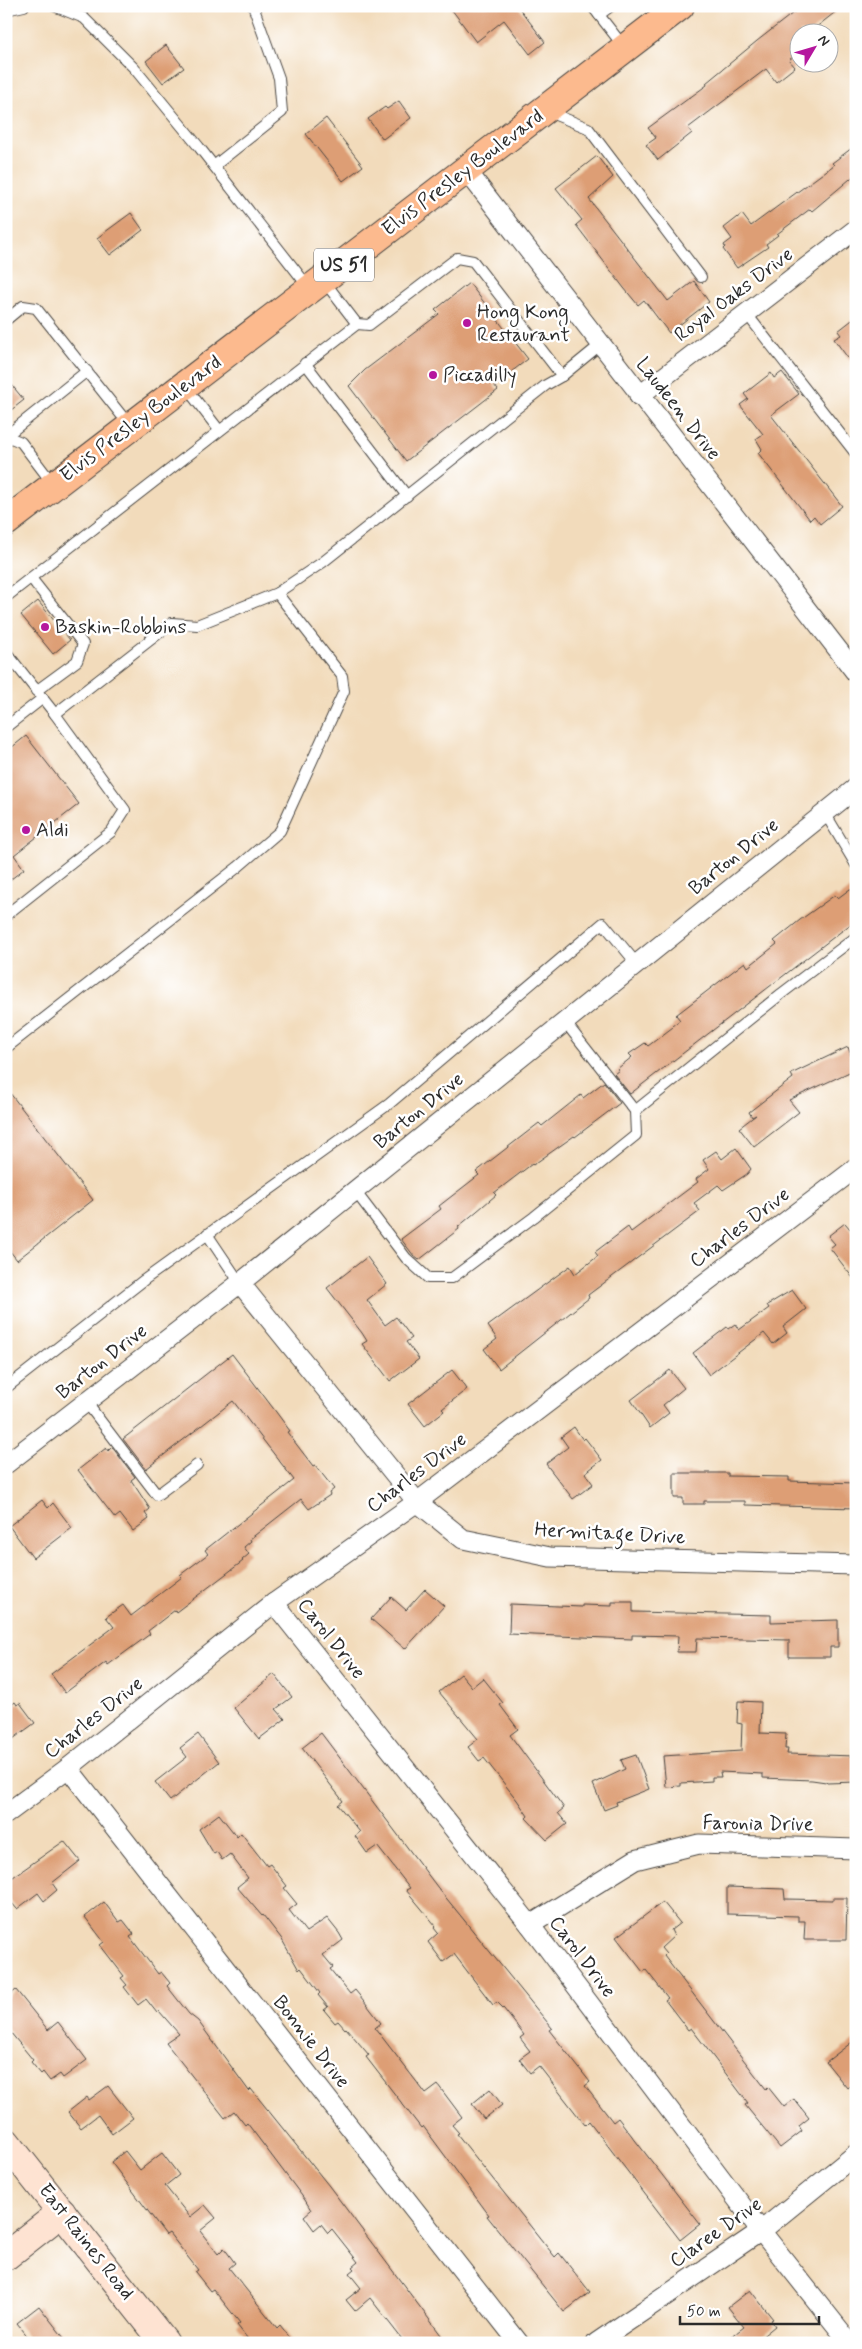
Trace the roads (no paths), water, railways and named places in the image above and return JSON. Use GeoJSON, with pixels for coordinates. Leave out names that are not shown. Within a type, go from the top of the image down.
{"type":"FeatureCollection","features":[{"type":"Feature","properties":{"kind":"main road","name":"Elvis Presley Boulevard"},"geometry":{"type":"LineString","coordinates":[[6,522],[467,171],[680,6]]}},
{"type":"Feature","properties":{"kind":"main road","name":"East Raines Road"},"geometry":{"type":"LineString","coordinates":[[6,2142],[165,2343]]}},
{"type":"Feature","properties":{"kind":"main road"},"geometry":{"type":"LineString","coordinates":[[6,2256],[62,2212]]}},
{"type":"Feature","properties":{"kind":"street","name":"Laudeen Drive"},"geometry":{"type":"LineString","coordinates":[[467,171],[639,396],[856,673]]}},
{"type":"Feature","properties":{"kind":"street","name":"Royal Oaks Drive"},"geometry":{"type":"LineString","coordinates":[[639,396],[856,230]]}},
{"type":"Feature","properties":{"kind":"street","name":"Barton Drive"},"geometry":{"type":"LineString","coordinates":[[6,1464],[240,1283],[856,788]]}},
{"type":"Feature","properties":{"kind":"street","name":"Charles Drive"},"geometry":{"type":"LineString","coordinates":[[6,1814],[68,1768],[274,1603],[417,1502],[856,1168]]}},
{"type":"Feature","properties":{"kind":"street","name":"Hermitage Drive"},"geometry":{"type":"LineString","coordinates":[[240,1283],[417,1502],[463,1539],[550,1557],[856,1564]]}},
{"type":"Feature","properties":{"kind":"street","name":"Carol Drive"},"geometry":{"type":"LineString","coordinates":[[274,1603],[530,1925],[761,2231],[850,2343]]}},
{"type":"Feature","properties":{"kind":"street","name":"Bonnie Drive"},"geometry":{"type":"LineString","coordinates":[[68,1768],[519,2343]]}},
{"type":"Feature","properties":{"kind":"street","name":"Faronia Drive"},"geometry":{"type":"LineString","coordinates":[[530,1925],[635,1860],[699,1844],[856,1849]]}},
{"type":"Feature","properties":{"kind":"street","name":"Claree Drive"},"geometry":{"type":"LineString","coordinates":[[596,2343],[761,2231],[856,2154]]}},
{"type":"Feature","properties":{"kind":"lane"},"geometry":{"type":"LineString","coordinates":[[6,10],[24,6]]}},
{"type":"Feature","properties":{"kind":"lane"},"geometry":{"type":"LineString","coordinates":[[54,6],[84,18],[134,68],[214,166],[317,285],[357,324],[370,325],[457,258],[473,261],[562,376]]}},
{"type":"Feature","properties":{"kind":"lane"},"geometry":{"type":"LineString","coordinates":[[214,166],[282,112],[279,78],[253,6]]}},
{"type":"Feature","properties":{"kind":"lane"},"geometry":{"type":"LineString","coordinates":[[592,6],[625,48]]}},
{"type":"Feature","properties":{"kind":"lane"},"geometry":{"type":"LineString","coordinates":[[599,15],[610,6]]}},
{"type":"Feature","properties":{"kind":"lane"},"geometry":{"type":"LineString","coordinates":[[545,110],[588,128],[701,276]]}},
{"type":"Feature","properties":{"kind":"lane"},"geometry":{"type":"LineString","coordinates":[[6,320],[23,306],[36,308],[131,426]]}},
{"type":"Feature","properties":{"kind":"lane"},"geometry":{"type":"LineString","coordinates":[[746,313],[856,454]]}},
{"type":"Feature","properties":{"kind":"lane"},"geometry":{"type":"LineString","coordinates":[[6,597],[357,324]]}},
{"type":"Feature","properties":{"kind":"lane"},"geometry":{"type":"LineString","coordinates":[[55,714],[172,623],[197,625],[277,593],[323,562],[546,385],[562,376],[600,345]]}},
{"type":"Feature","properties":{"kind":"lane"},"geometry":{"type":"LineString","coordinates":[[305,364],[407,496]]}},
{"type":"Feature","properties":{"kind":"lane"},"geometry":{"type":"LineString","coordinates":[[54,485],[21,442],[6,436],[87,372]]}},
{"type":"Feature","properties":{"kind":"lane"},"geometry":{"type":"LineString","coordinates":[[185,386],[220,430]]}},
{"type":"Feature","properties":{"kind":"lane"},"geometry":{"type":"LineString","coordinates":[[6,728],[77,661],[83,644],[31,578]]}},
{"type":"Feature","properties":{"kind":"lane"},"geometry":{"type":"LineString","coordinates":[[6,1048],[238,868],[280,831],[344,691],[342,676],[277,593]]}},
{"type":"Feature","properties":{"kind":"lane"},"geometry":{"type":"LineString","coordinates":[[6,652],[55,714],[125,810],[111,832],[6,915]]}},
{"type":"Feature","properties":{"kind":"lane"},"geometry":{"type":"LineString","coordinates":[[825,813],[856,865]]}},
{"type":"Feature","properties":{"kind":"lane"},"geometry":{"type":"LineString","coordinates":[[6,1388],[144,1280],[389,1104],[603,923],[637,964]]}},
{"type":"Feature","properties":{"kind":"lane"},"geometry":{"type":"LineString","coordinates":[[635,1111],[781,994],[856,937]]}},
{"type":"Feature","properties":{"kind":"lane"},"geometry":{"type":"LineString","coordinates":[[355,1191],[406,1258],[428,1278],[452,1278],[542,1212],[636,1135],[635,1111],[565,1022]]}},
{"type":"Feature","properties":{"kind":"lane"},"geometry":{"type":"LineString","coordinates":[[208,1234],[240,1283]]}},
{"type":"Feature","properties":{"kind":"lane"},"geometry":{"type":"LineString","coordinates":[[86,1402],[157,1495],[197,1465]]}},
{"type":"Feature","properties":{"kind":"place","name":"Hong Kong Restaurant"},"geometry":{"type":"Point","coordinates":[467,323]}},
{"type":"Feature","properties":{"kind":"place","name":"Piccadilly"},"geometry":{"type":"Point","coordinates":[433,375]}},
{"type":"Feature","properties":{"kind":"place","name":"Baskin-Robbins"},"geometry":{"type":"Point","coordinates":[45,627]}},
{"type":"Feature","properties":{"kind":"place","name":"Aldi"},"geometry":{"type":"Point","coordinates":[26,830]}}]}
